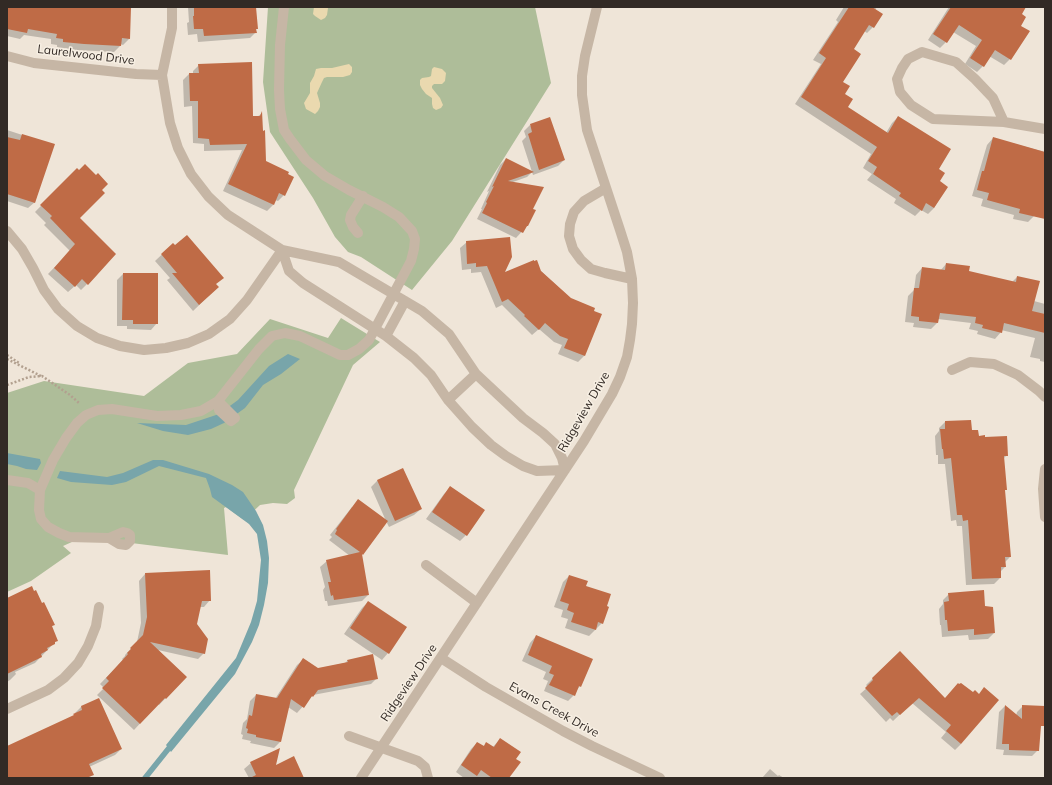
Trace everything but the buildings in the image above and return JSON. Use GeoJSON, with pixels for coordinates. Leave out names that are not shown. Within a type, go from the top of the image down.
{"type":"FeatureCollection","features":[{"type":"Feature","properties":{"kind":"street"},"geometry":{"type":"LineString","coordinates":[[172,7],[172,28],[162,75],[170,123],[178,148],[191,174],[208,196],[228,215],[282,250],[338,262],[422,311],[449,334],[476,374],[523,418],[555,444],[562,458],[565,470],[537,471],[523,466],[491,445],[472,427],[448,400],[431,374],[414,358],[386,336],[303,283],[289,271],[282,250]]}},
{"type":"Feature","properties":{"kind":"street"},"geometry":{"type":"LineString","coordinates":[[109,538],[69,537],[48,527],[41,519],[39,510],[40,490],[53,460],[77,423],[86,415],[98,410],[112,409],[157,416],[181,415],[220,406],[259,349],[272,336],[284,333],[300,336],[340,354],[348,355],[359,349],[369,340],[411,262],[415,239],[412,231],[399,217],[335,182],[316,169],[306,160],[284,130],[279,90],[280,45],[284,7]]}},
{"type":"Feature","properties":{"kind":"street","name":"Ridgeview Drive"},"geometry":{"type":"LineString","coordinates":[[361,778],[565,470],[612,394],[627,357],[634,303],[632,279],[624,245],[587,130],[582,95],[582,76],[585,56],[597,7]]}},
{"type":"Feature","properties":{"kind":"street"},"geometry":{"type":"LineString","coordinates":[[1004,122],[993,98],[956,62],[922,52],[908,59],[902,68],[897,79],[900,92],[911,105],[933,119],[1004,122],[1045,129]]}},
{"type":"Feature","properties":{"kind":"street","name":"Laurelwood Drive"},"geometry":{"type":"LineString","coordinates":[[7,56],[34,63],[136,74],[162,75]]}},
{"type":"Feature","properties":{"kind":"street"},"geometry":{"type":"LineString","coordinates":[[606,188],[584,201],[574,212],[570,224],[569,236],[573,250],[591,269],[632,279]]}},
{"type":"Feature","properties":{"kind":"street"},"geometry":{"type":"LineString","coordinates":[[358,233],[350,220],[363,196]]}},
{"type":"Feature","properties":{"kind":"street"},"geometry":{"type":"LineString","coordinates":[[7,231],[22,248],[44,290],[51,300],[58,309],[77,326],[97,338],[120,346],[144,350],[166,348],[188,343],[210,334],[230,319],[247,300],[282,250]]}},
{"type":"Feature","properties":{"kind":"street"},"geometry":{"type":"LineString","coordinates":[[386,336],[405,301]]}},
{"type":"Feature","properties":{"kind":"street"},"geometry":{"type":"LineString","coordinates":[[952,370],[970,362],[994,364],[1018,375],[1045,397]]}},
{"type":"Feature","properties":{"kind":"street"},"geometry":{"type":"LineString","coordinates":[[448,400],[476,374]]}},
{"type":"Feature","properties":{"kind":"street"},"geometry":{"type":"LineString","coordinates":[[1045,469],[1043,489],[1045,517]]}},
{"type":"Feature","properties":{"kind":"street"},"geometry":{"type":"LineString","coordinates":[[7,480],[28,484],[40,490]]}},
{"type":"Feature","properties":{"kind":"street"},"geometry":{"type":"LineString","coordinates":[[426,565],[477,603]]}},
{"type":"Feature","properties":{"kind":"street"},"geometry":{"type":"LineString","coordinates":[[7,709],[48,690],[64,678],[78,662],[88,646],[96,626],[98,607]]}},
{"type":"Feature","properties":{"kind":"street","name":"Evans Creek Drive"},"geometry":{"type":"LineString","coordinates":[[441,658],[486,687],[563,731],[660,778]]}},
{"type":"Feature","properties":{"kind":"street"},"geometry":{"type":"LineString","coordinates":[[349,736],[418,760],[425,767],[428,778]]}},
{"type":"Feature","properties":{"kind":"path"},"geometry":{"type":"LineString","coordinates":[[7,355],[30,370]]}},
{"type":"Feature","properties":{"kind":"path"},"geometry":{"type":"LineString","coordinates":[[7,359],[42,376],[70,395],[80,404],[86,415]]}},
{"type":"Feature","properties":{"kind":"path"},"geometry":{"type":"LineString","coordinates":[[7,385],[29,377],[42,376]]}},
{"type":"Feature","properties":{"kind":"green space"},"geometry":{"type":"Polygon","coordinates":[[[268,7],[535,7],[551,83],[452,241],[412,290],[361,257],[348,252],[335,237],[313,198],[270,132],[263,82],[268,7]]]}},
{"type":"Feature","properties":{"kind":"green space"},"geometry":{"type":"Polygon","coordinates":[[[341,318],[380,342],[353,365],[294,490],[295,498],[287,504],[273,503],[260,505],[244,520],[226,507],[224,508],[228,555],[83,537],[63,546],[71,553],[31,581],[7,592],[7,393],[44,381],[144,396],[188,363],[237,354],[270,319],[328,338],[341,318]]]}},
{"type":"Feature","properties":{"kind":"sand"},"geometry":{"type":"Polygon","coordinates":[[[314,7],[329,7],[325,18],[321,20],[313,14],[314,7]]]}},
{"type":"Feature","properties":{"kind":"sand"},"geometry":{"type":"Polygon","coordinates":[[[349,64],[352,67],[352,72],[350,75],[324,78],[317,93],[320,103],[318,111],[315,114],[306,109],[304,103],[310,93],[310,83],[316,69],[332,68],[349,64]]]}},
{"type":"Feature","properties":{"kind":"sand"},"geometry":{"type":"Polygon","coordinates":[[[434,67],[442,69],[446,73],[445,81],[442,84],[434,84],[432,86],[443,105],[441,108],[436,110],[433,108],[432,98],[426,94],[420,85],[420,80],[422,78],[431,76],[432,69],[434,67]]]}},
{"type":"Feature","properties":{"kind":"water"},"geometry":{"type":"Polygon","coordinates":[[[288,354],[300,359],[281,374],[263,385],[245,408],[224,423],[211,429],[188,435],[163,431],[137,423],[186,425],[219,414],[238,400],[269,366],[288,354]]]}},
{"type":"Feature","properties":{"kind":"water"},"geometry":{"type":"Polygon","coordinates":[[[7,453],[40,459],[41,463],[37,470],[7,464],[7,453]]]}},
{"type":"Feature","properties":{"kind":"water"},"geometry":{"type":"Polygon","coordinates":[[[153,460],[163,460],[209,474],[243,492],[256,511],[263,525],[269,558],[268,583],[264,605],[259,625],[252,642],[235,674],[171,752],[166,745],[236,658],[251,622],[257,601],[261,560],[257,534],[249,524],[212,497],[206,478],[159,466],[126,482],[112,485],[71,482],[57,478],[60,471],[107,477],[123,473],[153,460]]]}},
{"type":"Feature","properties":{"kind":"waterway"},"geometry":{"type":"LineString","coordinates":[[145,778],[173,743]]}}]}
